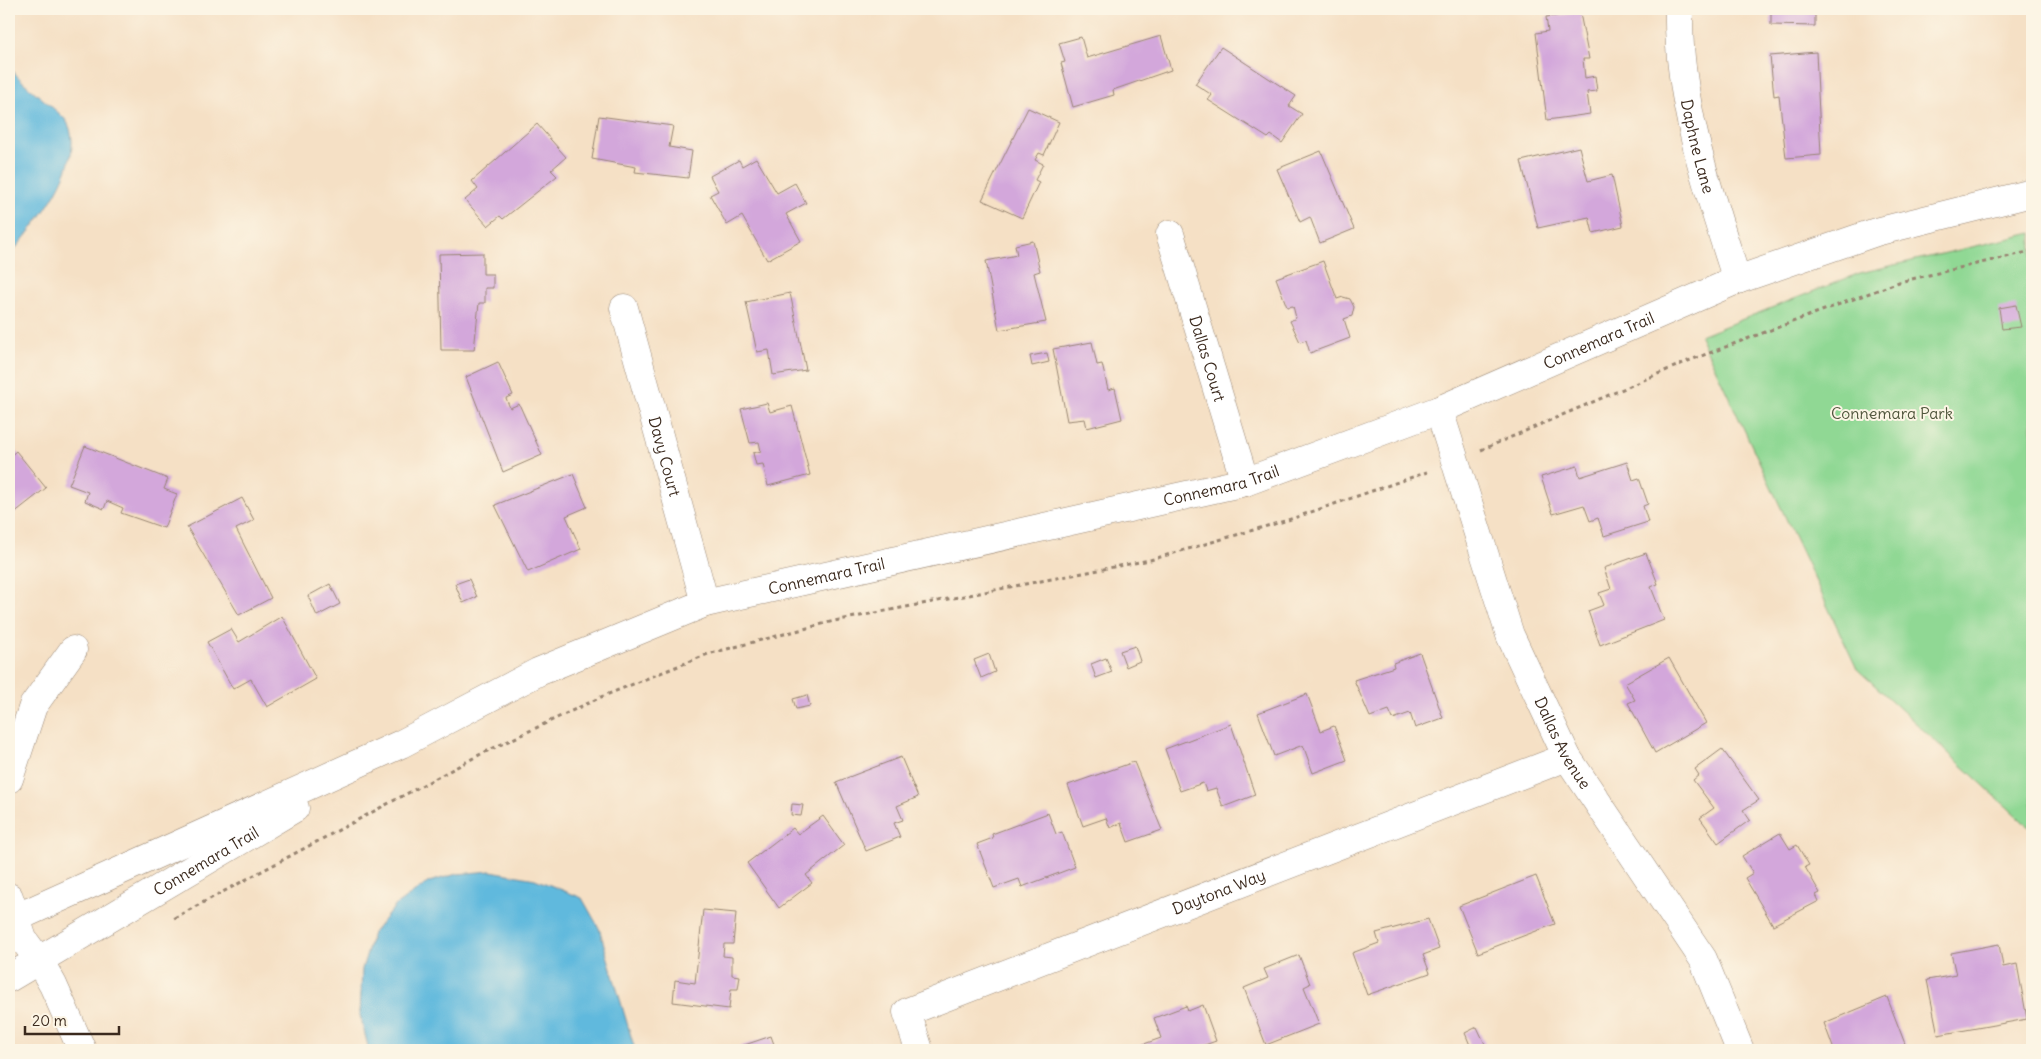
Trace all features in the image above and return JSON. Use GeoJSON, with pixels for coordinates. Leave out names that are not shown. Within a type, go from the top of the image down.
{"type":"FeatureCollection","features":[{"type":"Feature","properties":{"kind":"street","name":"Daphne Lane"},"geometry":{"type":"LineString","coordinates":[[1679,9],[1678,38],[1698,159],[1737,280]]}},
{"type":"Feature","properties":{"kind":"street","name":"Connemara Trail"},"geometry":{"type":"LineString","coordinates":[[9,978],[40,962],[401,744],[538,672],[705,603],[1245,482],[1439,410],[1737,280],[1876,232],[2032,193]]}},
{"type":"Feature","properties":{"kind":"street","name":"Dallas Court"},"geometry":{"type":"LineString","coordinates":[[1170,234],[1245,482]]}},
{"type":"Feature","properties":{"kind":"street","name":"Davy Court"},"geometry":{"type":"LineString","coordinates":[[624,308],[705,603]]}},
{"type":"Feature","properties":{"kind":"street","name":"Dallas Avenue"},"geometry":{"type":"LineString","coordinates":[[1439,410],[1510,635],[1567,757],[1703,960],[1740,1050]]}},
{"type":"Feature","properties":{"kind":"street"},"geometry":{"type":"LineString","coordinates":[[9,778],[32,706],[73,650]]}},
{"type":"Feature","properties":{"kind":"street","name":"Connemara Trail"},"geometry":{"type":"LineString","coordinates":[[14,918],[401,744]]}},
{"type":"Feature","properties":{"kind":"street","name":"Daytona Way"},"geometry":{"type":"LineString","coordinates":[[919,1050],[906,1012],[1567,757]]}},
{"type":"Feature","properties":{"kind":"street"},"geometry":{"type":"LineString","coordinates":[[14,918],[40,962],[82,1050]]}},
{"type":"Feature","properties":{"kind":"path"},"geometry":{"type":"LineString","coordinates":[[169,920],[481,754],[601,697],[708,654],[834,621],[1150,560],[1288,520],[1455,462],[1688,361],[1899,282],[2032,251]]}},
{"type":"Feature","properties":{"kind":"green space","name":"Connemara Park"},"geometry":{"type":"Polygon","coordinates":[[[2032,233],[2032,830],[1857,669],[1700,336],[1860,273],[2032,233]]]}},
{"type":"Feature","properties":{"kind":"water"},"geometry":{"type":"Polygon","coordinates":[[[9,66],[24,83],[64,118],[72,138],[71,156],[65,175],[44,212],[9,256],[9,66]]]}},
{"type":"Feature","properties":{"kind":"water"},"geometry":{"type":"Polygon","coordinates":[[[491,871],[535,879],[582,898],[599,928],[635,1050],[369,1050],[360,1015],[362,969],[373,933],[396,905],[429,882],[457,874],[491,871]]]}},
{"type":"Feature","properties":{"kind":"building"},"geometry":{"type":"Polygon","coordinates":[[[1771,9],[1815,9],[1815,26],[1771,25],[1771,9]]]}},
{"type":"Feature","properties":{"kind":"building"},"geometry":{"type":"Polygon","coordinates":[[[1580,13],[1589,59],[1583,59],[1585,78],[1595,76],[1597,91],[1587,92],[1590,114],[1547,120],[1536,33],[1548,31],[1546,17],[1580,13]]]}},
{"type":"Feature","properties":{"kind":"building"},"geometry":{"type":"Polygon","coordinates":[[[1161,36],[1171,70],[1113,90],[1114,95],[1073,107],[1061,63],[1065,62],[1059,43],[1081,37],[1087,58],[1161,36]]]}},
{"type":"Feature","properties":{"kind":"building"},"geometry":{"type":"Polygon","coordinates":[[[1221,47],[1296,96],[1289,106],[1302,114],[1282,143],[1271,135],[1268,138],[1208,100],[1212,95],[1195,84],[1221,47]]]}},
{"type":"Feature","properties":{"kind":"building"},"geometry":{"type":"Polygon","coordinates":[[[1816,52],[1821,155],[1786,158],[1779,95],[1774,96],[1770,56],[1816,52]]]}},
{"type":"Feature","properties":{"kind":"building"},"geometry":{"type":"Polygon","coordinates":[[[1028,108],[1059,122],[1044,155],[1039,153],[1035,160],[1043,164],[1035,180],[1039,182],[1022,218],[982,200],[1028,108]]]}},
{"type":"Feature","properties":{"kind":"building"},"geometry":{"type":"Polygon","coordinates":[[[599,116],[673,126],[669,147],[692,151],[688,178],[635,172],[636,167],[592,159],[599,116]]]}},
{"type":"Feature","properties":{"kind":"building"},"geometry":{"type":"Polygon","coordinates":[[[537,124],[566,157],[551,170],[557,176],[503,219],[500,216],[488,226],[465,200],[478,189],[472,181],[537,124]]]}},
{"type":"Feature","properties":{"kind":"building"},"geometry":{"type":"Polygon","coordinates":[[[1579,147],[1588,181],[1612,175],[1623,226],[1593,233],[1589,217],[1538,228],[1521,161],[1579,147]]]}},
{"type":"Feature","properties":{"kind":"building"},"geometry":{"type":"Polygon","coordinates":[[[1321,151],[1354,229],[1320,243],[1310,217],[1300,222],[1277,169],[1321,151]]]}},
{"type":"Feature","properties":{"kind":"building"},"geometry":{"type":"Polygon","coordinates":[[[756,158],[777,193],[795,183],[806,203],[786,214],[801,241],[767,260],[742,216],[727,225],[710,195],[718,191],[710,176],[739,160],[742,166],[756,158]]]}},
{"type":"Feature","properties":{"kind":"building"},"geometry":{"type":"Polygon","coordinates":[[[1033,241],[1040,271],[1034,273],[1046,322],[999,330],[986,261],[1017,255],[1015,245],[1033,241]]]}},
{"type":"Feature","properties":{"kind":"building"},"geometry":{"type":"Polygon","coordinates":[[[483,253],[483,274],[493,274],[493,288],[485,288],[485,303],[479,303],[474,350],[441,350],[439,254],[483,253]]]}},
{"type":"Feature","properties":{"kind":"building"},"geometry":{"type":"Polygon","coordinates":[[[1323,261],[1337,299],[1343,297],[1350,299],[1354,307],[1352,316],[1344,319],[1350,338],[1310,353],[1306,340],[1300,342],[1290,321],[1296,318],[1293,306],[1287,307],[1276,278],[1323,261]]]}},
{"type":"Feature","properties":{"kind":"building"},"geometry":{"type":"Polygon","coordinates":[[[790,293],[806,370],[773,375],[769,350],[757,352],[746,302],[790,293]]]}},
{"type":"Feature","properties":{"kind":"building"},"geometry":{"type":"Polygon","coordinates":[[[2016,305],[2021,327],[2002,329],[1999,308],[2016,305]]]}},
{"type":"Feature","properties":{"kind":"building"},"geometry":{"type":"Polygon","coordinates":[[[1092,342],[1097,365],[1102,364],[1108,390],[1115,388],[1122,419],[1087,428],[1085,419],[1067,421],[1053,349],[1092,342]]]}},
{"type":"Feature","properties":{"kind":"building"},"geometry":{"type":"Polygon","coordinates":[[[1047,353],[1049,362],[1032,366],[1030,356],[1047,353]]]}},
{"type":"Feature","properties":{"kind":"building"},"geometry":{"type":"Polygon","coordinates":[[[498,362],[513,395],[506,398],[510,408],[519,404],[542,455],[503,472],[466,377],[498,362]]]}},
{"type":"Feature","properties":{"kind":"building"},"geometry":{"type":"Polygon","coordinates":[[[767,403],[770,412],[792,406],[810,475],[768,486],[763,464],[756,465],[753,453],[761,451],[759,442],[750,443],[741,409],[767,403]]]}},
{"type":"Feature","properties":{"kind":"building"},"geometry":{"type":"Polygon","coordinates":[[[85,446],[168,479],[164,489],[177,494],[164,528],[121,513],[123,508],[107,501],[104,509],[85,501],[88,492],[69,485],[85,446]]]}},
{"type":"Feature","properties":{"kind":"building"},"geometry":{"type":"Polygon","coordinates":[[[16,451],[46,488],[9,517],[9,457],[16,451]]]}},
{"type":"Feature","properties":{"kind":"building"},"geometry":{"type":"Polygon","coordinates":[[[1627,462],[1633,480],[1639,478],[1648,504],[1643,506],[1648,522],[1604,536],[1598,518],[1590,521],[1584,505],[1553,514],[1541,477],[1577,466],[1580,477],[1627,462]]]}},
{"type":"Feature","properties":{"kind":"building"},"geometry":{"type":"Polygon","coordinates":[[[573,474],[587,507],[566,516],[581,549],[528,572],[495,505],[573,474]]]}},
{"type":"Feature","properties":{"kind":"building"},"geometry":{"type":"Polygon","coordinates":[[[242,498],[254,520],[236,529],[271,598],[239,615],[187,527],[242,498]]]}},
{"type":"Feature","properties":{"kind":"building"},"geometry":{"type":"Polygon","coordinates":[[[1646,553],[1658,584],[1651,587],[1664,620],[1600,645],[1588,611],[1604,605],[1599,593],[1611,589],[1604,568],[1646,553]]]}},
{"type":"Feature","properties":{"kind":"building"},"geometry":{"type":"Polygon","coordinates":[[[469,579],[477,597],[463,603],[455,584],[469,579]]]}},
{"type":"Feature","properties":{"kind":"building"},"geometry":{"type":"Polygon","coordinates":[[[330,584],[340,604],[317,616],[308,596],[330,584]]]}},
{"type":"Feature","properties":{"kind":"building"},"geometry":{"type":"Polygon","coordinates":[[[282,616],[316,679],[267,707],[251,679],[233,689],[207,642],[231,629],[239,642],[282,616]]]}},
{"type":"Feature","properties":{"kind":"building"},"geometry":{"type":"Polygon","coordinates":[[[1135,646],[1140,661],[1126,667],[1120,651],[1135,646]]]}},
{"type":"Feature","properties":{"kind":"building"},"geometry":{"type":"Polygon","coordinates":[[[1420,653],[1443,718],[1415,728],[1410,713],[1393,719],[1389,710],[1370,717],[1354,680],[1394,667],[1393,663],[1420,653]]]}},
{"type":"Feature","properties":{"kind":"building"},"geometry":{"type":"Polygon","coordinates":[[[989,654],[995,672],[981,678],[974,660],[989,654]]]}},
{"type":"Feature","properties":{"kind":"building"},"geometry":{"type":"Polygon","coordinates":[[[1106,658],[1112,672],[1096,678],[1091,664],[1106,658]]]}},
{"type":"Feature","properties":{"kind":"building"},"geometry":{"type":"Polygon","coordinates":[[[1669,658],[1706,723],[1655,753],[1628,703],[1635,700],[1625,683],[1669,658]]]}},
{"type":"Feature","properties":{"kind":"building"},"geometry":{"type":"Polygon","coordinates":[[[1307,694],[1321,731],[1334,726],[1347,760],[1313,773],[1303,745],[1274,756],[1258,713],[1307,694]]]}},
{"type":"Feature","properties":{"kind":"building"},"geometry":{"type":"Polygon","coordinates":[[[807,695],[810,706],[796,709],[793,699],[807,695]]]}},
{"type":"Feature","properties":{"kind":"building"},"geometry":{"type":"Polygon","coordinates":[[[1231,724],[1255,795],[1223,807],[1216,788],[1206,791],[1203,783],[1180,791],[1165,749],[1231,724]]]}},
{"type":"Feature","properties":{"kind":"building"},"geometry":{"type":"Polygon","coordinates":[[[1722,749],[1759,800],[1743,810],[1750,820],[1718,843],[1700,818],[1714,808],[1693,780],[1699,775],[1695,769],[1722,749]]]}},
{"type":"Feature","properties":{"kind":"building"},"geometry":{"type":"Polygon","coordinates":[[[901,757],[918,797],[897,806],[903,820],[894,823],[900,837],[866,851],[836,782],[901,757]]]}},
{"type":"Feature","properties":{"kind":"building"},"geometry":{"type":"Polygon","coordinates":[[[1134,762],[1162,830],[1128,842],[1121,823],[1110,828],[1106,818],[1083,826],[1068,785],[1134,762]]]}},
{"type":"Feature","properties":{"kind":"building"},"geometry":{"type":"Polygon","coordinates":[[[792,804],[803,805],[801,816],[791,815],[792,804]]]}},
{"type":"Feature","properties":{"kind":"building"},"geometry":{"type":"Polygon","coordinates":[[[1048,813],[1056,834],[1062,832],[1075,867],[1022,887],[1019,879],[994,888],[977,844],[993,838],[992,834],[1048,813]]]}},
{"type":"Feature","properties":{"kind":"building"},"geometry":{"type":"Polygon","coordinates":[[[823,816],[844,845],[806,875],[812,883],[779,908],[747,863],[793,828],[798,834],[823,816]]]}},
{"type":"Feature","properties":{"kind":"building"},"geometry":{"type":"Polygon","coordinates":[[[1780,833],[1790,849],[1797,845],[1809,865],[1805,867],[1820,893],[1816,895],[1819,901],[1773,925],[1745,878],[1753,873],[1742,856],[1780,833]]]}},
{"type":"Feature","properties":{"kind":"building"},"geometry":{"type":"Polygon","coordinates":[[[1536,876],[1555,924],[1478,953],[1459,906],[1536,876]]]}},
{"type":"Feature","properties":{"kind":"building"},"geometry":{"type":"Polygon","coordinates":[[[703,910],[736,913],[733,944],[724,944],[723,956],[732,957],[732,975],[740,976],[738,989],[731,989],[729,1009],[673,1002],[675,980],[695,983],[703,910]]]}},
{"type":"Feature","properties":{"kind":"building"},"geometry":{"type":"Polygon","coordinates":[[[1428,919],[1439,949],[1423,955],[1430,973],[1367,995],[1352,953],[1379,943],[1376,933],[1428,919]]]}},
{"type":"Feature","properties":{"kind":"building"},"geometry":{"type":"Polygon","coordinates":[[[1999,944],[2003,967],[2017,964],[2027,1019],[1938,1035],[1927,980],[1956,975],[1951,953],[1999,944]]]}},
{"type":"Feature","properties":{"kind":"building"},"geometry":{"type":"Polygon","coordinates":[[[1299,955],[1310,984],[1304,987],[1319,1024],[1266,1045],[1244,988],[1268,978],[1264,969],[1299,955]]]}},
{"type":"Feature","properties":{"kind":"building"},"geometry":{"type":"Polygon","coordinates":[[[1887,997],[1907,1049],[1834,1050],[1824,1023],[1887,997]]]}},
{"type":"Feature","properties":{"kind":"building"},"geometry":{"type":"Polygon","coordinates":[[[1203,1005],[1216,1041],[1199,1047],[1200,1050],[1127,1050],[1161,1038],[1154,1018],[1186,1006],[1188,1011],[1203,1005]]]}},
{"type":"Feature","properties":{"kind":"building"},"geometry":{"type":"Polygon","coordinates":[[[1477,1027],[1485,1044],[1472,1050],[1465,1033],[1477,1027]]]}},
{"type":"Feature","properties":{"kind":"building"},"geometry":{"type":"Polygon","coordinates":[[[771,1036],[776,1050],[730,1050],[771,1036]]]}}]}
